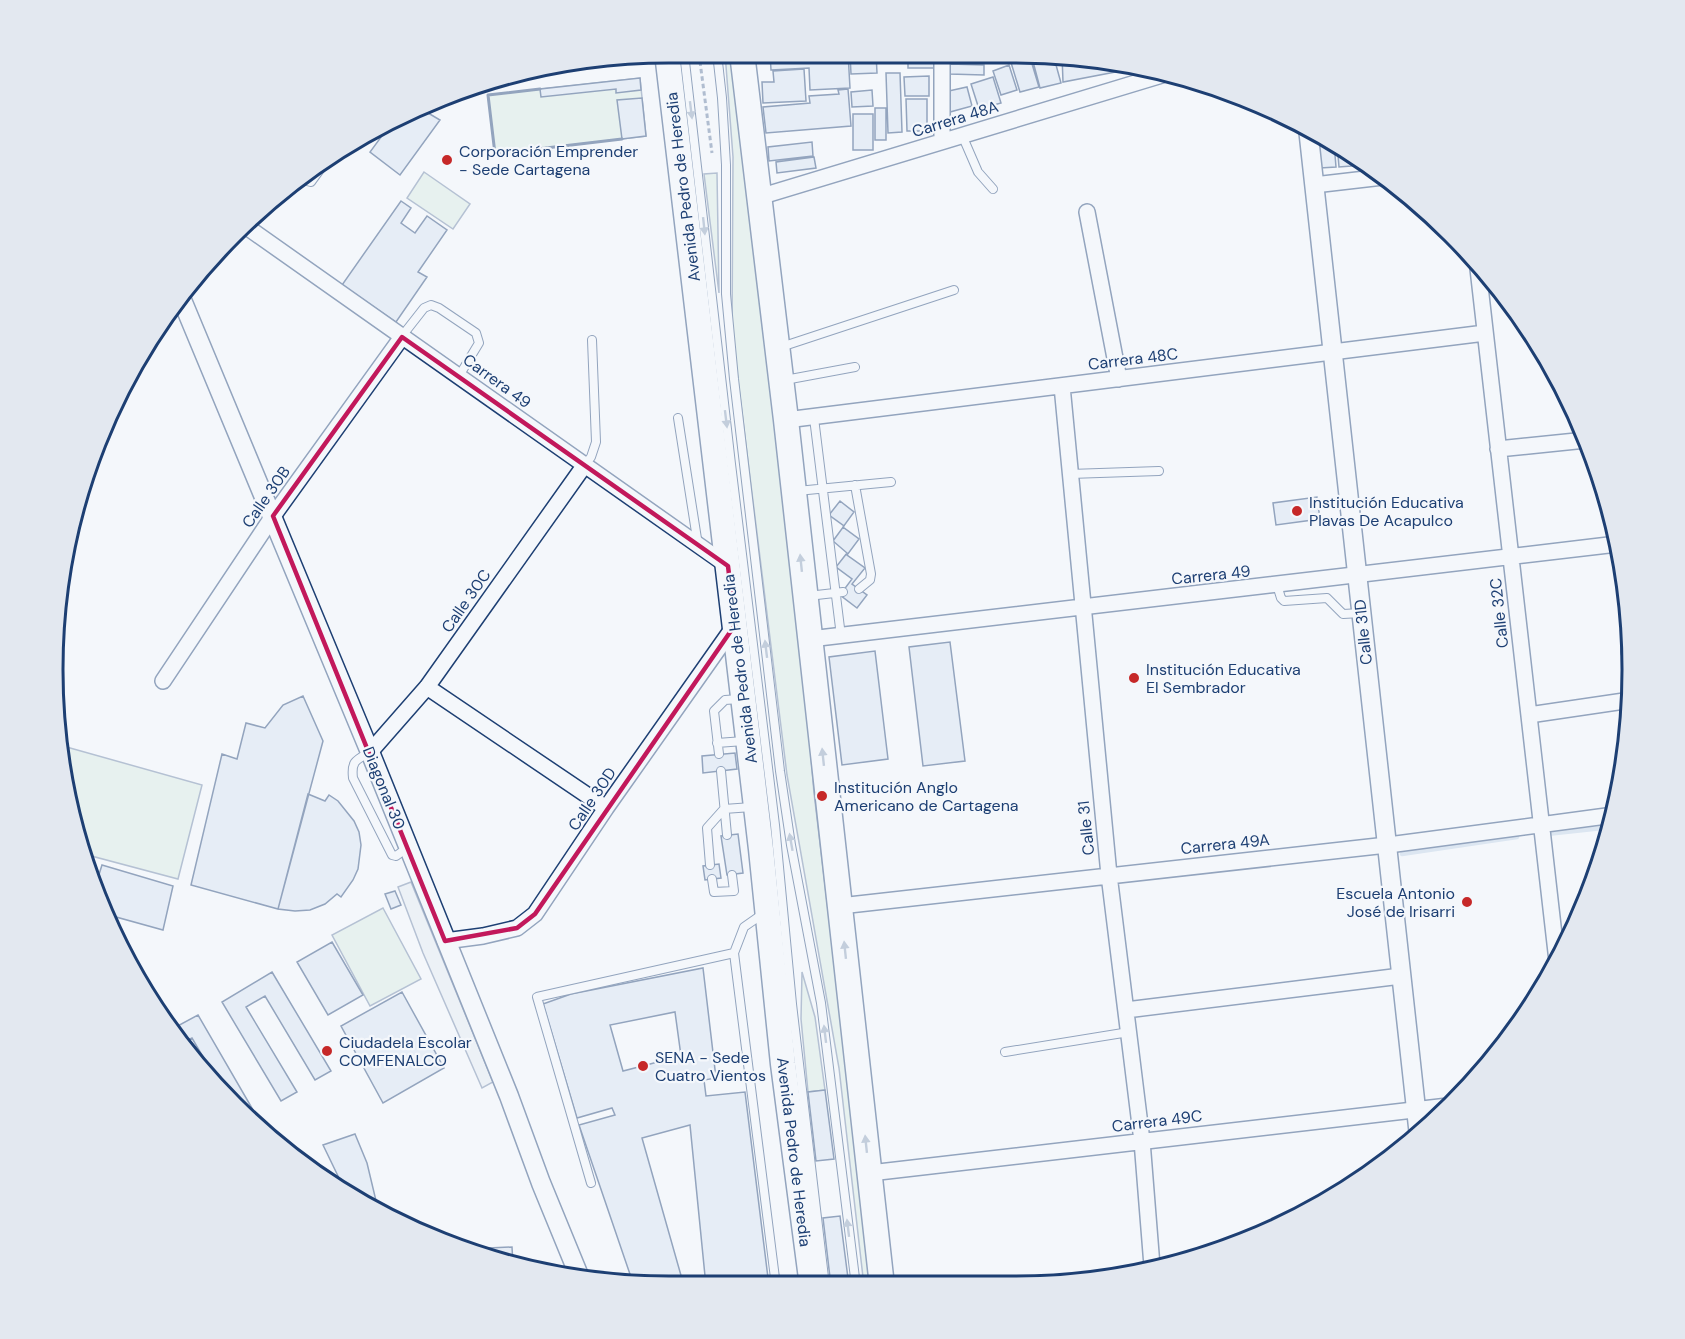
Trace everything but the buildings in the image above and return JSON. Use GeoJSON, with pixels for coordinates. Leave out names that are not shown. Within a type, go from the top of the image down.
{"type":"FeatureCollection","features":[{"type":"Feature","properties":{"kind":"highway","name":"Avenida Pedro de Heredia"},"geometry":{"type":"LineString","coordinates":[[668,63],[749,741],[783,1064],[811,1276]]}},
{"type":"Feature","properties":{"kind":"highway"},"geometry":{"type":"LineString","coordinates":[[743,63],[786,420],[881,1276]]}},
{"type":"Feature","properties":{"kind":"street"},"geometry":{"type":"LineString","coordinates":[[942,63],[942,141]]}},
{"type":"Feature","properties":{"kind":"street","name":"Carrera 48A"},"geometry":{"type":"LineString","coordinates":[[759,197],[1147,78]]}},
{"type":"Feature","properties":{"kind":"street","name":"Calle 31D"},"geometry":{"type":"LineString","coordinates":[[1309,139],[1418,1123]]}},
{"type":"Feature","properties":{"kind":"street"},"geometry":{"type":"LineString","coordinates":[[1314,185],[1371,178]]}},
{"type":"Feature","properties":{"kind":"street"},"geometry":{"type":"LineString","coordinates":[[1087,212],[1119,379]]}},
{"type":"Feature","properties":{"kind":"street","name":"Carrera 49"},"geometry":{"type":"LineString","coordinates":[[252,231],[728,566]]}},
{"type":"Feature","properties":{"kind":"street","name":"Calle 32C"},"geometry":{"type":"LineString","coordinates":[[1479,279],[1555,946]]}},
{"type":"Feature","properties":{"kind":"street","name":"Diagonal 30"},"geometry":{"type":"LineString","coordinates":[[184,305],[370,752],[576,1269]]}},
{"type":"Feature","properties":{"kind":"street","name":"Carrera 48C"},"geometry":{"type":"LineString","coordinates":[[786,420],[1485,333]]}},
{"type":"Feature","properties":{"kind":"street","name":"Calle 30B"},"geometry":{"type":"LineString","coordinates":[[163,681],[273,516],[402,337]]}},
{"type":"Feature","properties":{"kind":"street","name":"Calle 31"},"geometry":{"type":"LineString","coordinates":[[1062,386],[1109,875],[1142,1141],[1152,1260]]}},
{"type":"Feature","properties":{"kind":"street"},"geometry":{"type":"LineString","coordinates":[[1498,449],[1577,441]]}},
{"type":"Feature","properties":{"kind":"street","name":"Calle 30C"},"geometry":{"type":"LineString","coordinates":[[370,752],[427,687],[584,466]]}},
{"type":"Feature","properties":{"kind":"street","name":"Carrera 49"},"geometry":{"type":"LineString","coordinates":[[810,639],[1609,545]]}},
{"type":"Feature","properties":{"kind":"street","name":"Calle 30D"},"geometry":{"type":"LineString","coordinates":[[445,941],[483,936],[517,928],[535,914],[606,808],[735,625]]}},
{"type":"Feature","properties":{"kind":"street"},"geometry":{"type":"LineString","coordinates":[[427,687],[606,808]]}},
{"type":"Feature","properties":{"kind":"street"},"geometry":{"type":"LineString","coordinates":[[1529,715],[1621,701]]}},
{"type":"Feature","properties":{"kind":"street","name":"Carrera 49A"},"geometry":{"type":"LineString","coordinates":[[840,906],[1387,845],[1603,816]]}},
{"type":"Feature","properties":{"kind":"street"},"geometry":{"type":"LineString","coordinates":[[1126,1010],[1401,976]]}},
{"type":"Feature","properties":{"kind":"street","name":"Carrera 49C"},"geometry":{"type":"LineString","coordinates":[[870,1173],[1434,1107]]}},
{"type":"Feature","properties":{"kind":"lane"},"geometry":{"type":"LineString","coordinates":[[685,63],[775,825],[793,1015],[824,1276]]}},
{"type":"Feature","properties":{"kind":"lane"},"geometry":{"type":"LineString","coordinates":[[718,63],[726,165],[726,294],[731,359],[780,771],[791,845],[821,1003],[855,1276]]}},
{"type":"Feature","properties":{"kind":"lane"},"geometry":{"type":"LineString","coordinates":[[962,135],[978,172],[993,189]]}},
{"type":"Feature","properties":{"kind":"lane"},"geometry":{"type":"LineString","coordinates":[[777,348],[954,290]]}},
{"type":"Feature","properties":{"kind":"lane"},"geometry":{"type":"LineString","coordinates":[[402,337],[424,308],[430,306],[439,308],[476,333],[479,342],[459,376]]}},
{"type":"Feature","properties":{"kind":"lane"},"geometry":{"type":"LineString","coordinates":[[584,466],[591,457],[596,442],[592,340]]}},
{"type":"Feature","properties":{"kind":"lane"},"geometry":{"type":"LineString","coordinates":[[781,381],[855,367]]}},
{"type":"Feature","properties":{"kind":"lane"},"geometry":{"type":"LineString","coordinates":[[678,418],[699,547]]}},
{"type":"Feature","properties":{"kind":"lane"},"geometry":{"type":"LineString","coordinates":[[814,418],[839,592],[841,636]]}},
{"type":"Feature","properties":{"kind":"lane"},"geometry":{"type":"LineString","coordinates":[[1070,474],[1159,471]]}},
{"type":"Feature","properties":{"kind":"lane"},"geometry":{"type":"LineString","coordinates":[[794,491],[891,482]]}},
{"type":"Feature","properties":{"kind":"lane"},"geometry":{"type":"LineString","coordinates":[[855,485],[871,574],[870,580],[859,589]]}},
{"type":"Feature","properties":{"kind":"lane"},"geometry":{"type":"LineString","coordinates":[[1277,585],[1284,601],[1327,598],[1343,614],[1361,614]]}},
{"type":"Feature","properties":{"kind":"lane"},"geometry":{"type":"LineString","coordinates":[[805,596],[839,592]]}},
{"type":"Feature","properties":{"kind":"lane"},"geometry":{"type":"LineString","coordinates":[[719,754],[714,711],[725,700],[744,698]]}},
{"type":"Feature","properties":{"kind":"lane"},"geometry":{"type":"LineString","coordinates":[[717,743],[749,741]]}},
{"type":"Feature","properties":{"kind":"lane"},"geometry":{"type":"LineString","coordinates":[[370,752],[356,759],[352,768],[353,778],[392,855],[396,856],[407,848]]}},
{"type":"Feature","properties":{"kind":"lane"},"geometry":{"type":"LineString","coordinates":[[721,771],[727,835]]}},
{"type":"Feature","properties":{"kind":"lane"},"geometry":{"type":"LineString","coordinates":[[710,865],[707,828],[724,809],[756,807]]}},
{"type":"Feature","properties":{"kind":"lane"},"geometry":{"type":"LineString","coordinates":[[712,879],[714,892],[734,891],[732,874]]}},
{"type":"Feature","properties":{"kind":"lane"},"geometry":{"type":"LineString","coordinates":[[768,911],[744,927],[734,953],[775,1276]]}},
{"type":"Feature","properties":{"kind":"lane"},"geometry":{"type":"LineString","coordinates":[[591,1183],[537,997],[734,953]]}},
{"type":"Feature","properties":{"kind":"lane"},"geometry":{"type":"LineString","coordinates":[[1005,1052],[1129,1032]]}},
{"type":"Feature","properties":{"kind":"path"},"geometry":{"type":"LineString","coordinates":[[700,63],[712,154]]}},
{"type":"Feature","properties":{"kind":"highlighted area"},"geometry":{"type":"Polygon","coordinates":[[[402,337],[728,566],[735,625],[535,914],[517,928],[445,941],[273,516],[402,337]]]}},
{"type":"Feature","properties":{"kind":"shaded area"},"geometry":{"type":"Polygon","coordinates":[[[726,63],[735,63],[800,623],[814,793],[872,1276],[863,1276],[839,1068],[787,775],[732,332],[733,157],[726,63]]]}},
{"type":"Feature","properties":{"kind":"shaded area"},"geometry":{"type":"Polygon","coordinates":[[[640,78],[646,136],[495,154],[488,95],[640,78]]]}},
{"type":"Feature","properties":{"kind":"shaded area"},"geometry":{"type":"Polygon","coordinates":[[[424,172],[470,204],[453,229],[407,198],[424,172]]]}},
{"type":"Feature","properties":{"kind":"shaded area"},"geometry":{"type":"Polygon","coordinates":[[[717,173],[719,293],[704,174],[717,173]]]}},
{"type":"Feature","properties":{"kind":"shaded area"},"geometry":{"type":"Polygon","coordinates":[[[68,747],[202,785],[178,879],[93,856],[75,788],[68,747]]]}},
{"type":"Feature","properties":{"kind":"shaded area"},"geometry":{"type":"Polygon","coordinates":[[[411,882],[493,1082],[482,1088],[423,953],[398,887],[411,882]]]}},
{"type":"Feature","properties":{"kind":"shaded area"},"geometry":{"type":"Polygon","coordinates":[[[383,908],[421,979],[370,1006],[332,935],[383,908]]]}},
{"type":"Feature","properties":{"kind":"shaded area"},"geometry":{"type":"Polygon","coordinates":[[[802,972],[815,1017],[825,1090],[808,1092],[801,1019],[802,972]]]}},
{"type":"Feature","properties":{"kind":"waterway"},"geometry":{"type":"LineString","coordinates":[[1547,834],[1600,828]]}},
{"type":"Feature","properties":{"kind":"waterway"},"geometry":{"type":"LineString","coordinates":[[1402,854],[1517,837]]}},
{"type":"Feature","properties":{"kind":"wall"},"geometry":{"type":"LineString","coordinates":[[540,89],[488,95],[495,154],[622,139]]}},
{"type":"Feature","properties":{"kind":"place","name":"Corporación Emprender - Sede Cartagena"},"geometry":{"type":"Point","coordinates":[447,160]}},
{"type":"Feature","properties":{"kind":"place","name":"Institución Educativa Plavas De Acapulco"},"geometry":{"type":"Point","coordinates":[1297,511]}},
{"type":"Feature","properties":{"kind":"place","name":"Institución Educativa El Sembrador"},"geometry":{"type":"Point","coordinates":[1134,678]}},
{"type":"Feature","properties":{"kind":"place","name":"Institución Anglo Americano de Cartagena"},"geometry":{"type":"Point","coordinates":[822,796]}},
{"type":"Feature","properties":{"kind":"place","name":"Escuela Antonio José de Irisarri"},"geometry":{"type":"Point","coordinates":[1467,902]}},
{"type":"Feature","properties":{"kind":"place","name":"Ciudadela Escolar COMFENALCO"},"geometry":{"type":"Point","coordinates":[327,1051]}},
{"type":"Feature","properties":{"kind":"place","name":"SENA - Sede Cuatro Vientos"},"geometry":{"type":"Point","coordinates":[643,1066]}}]}
